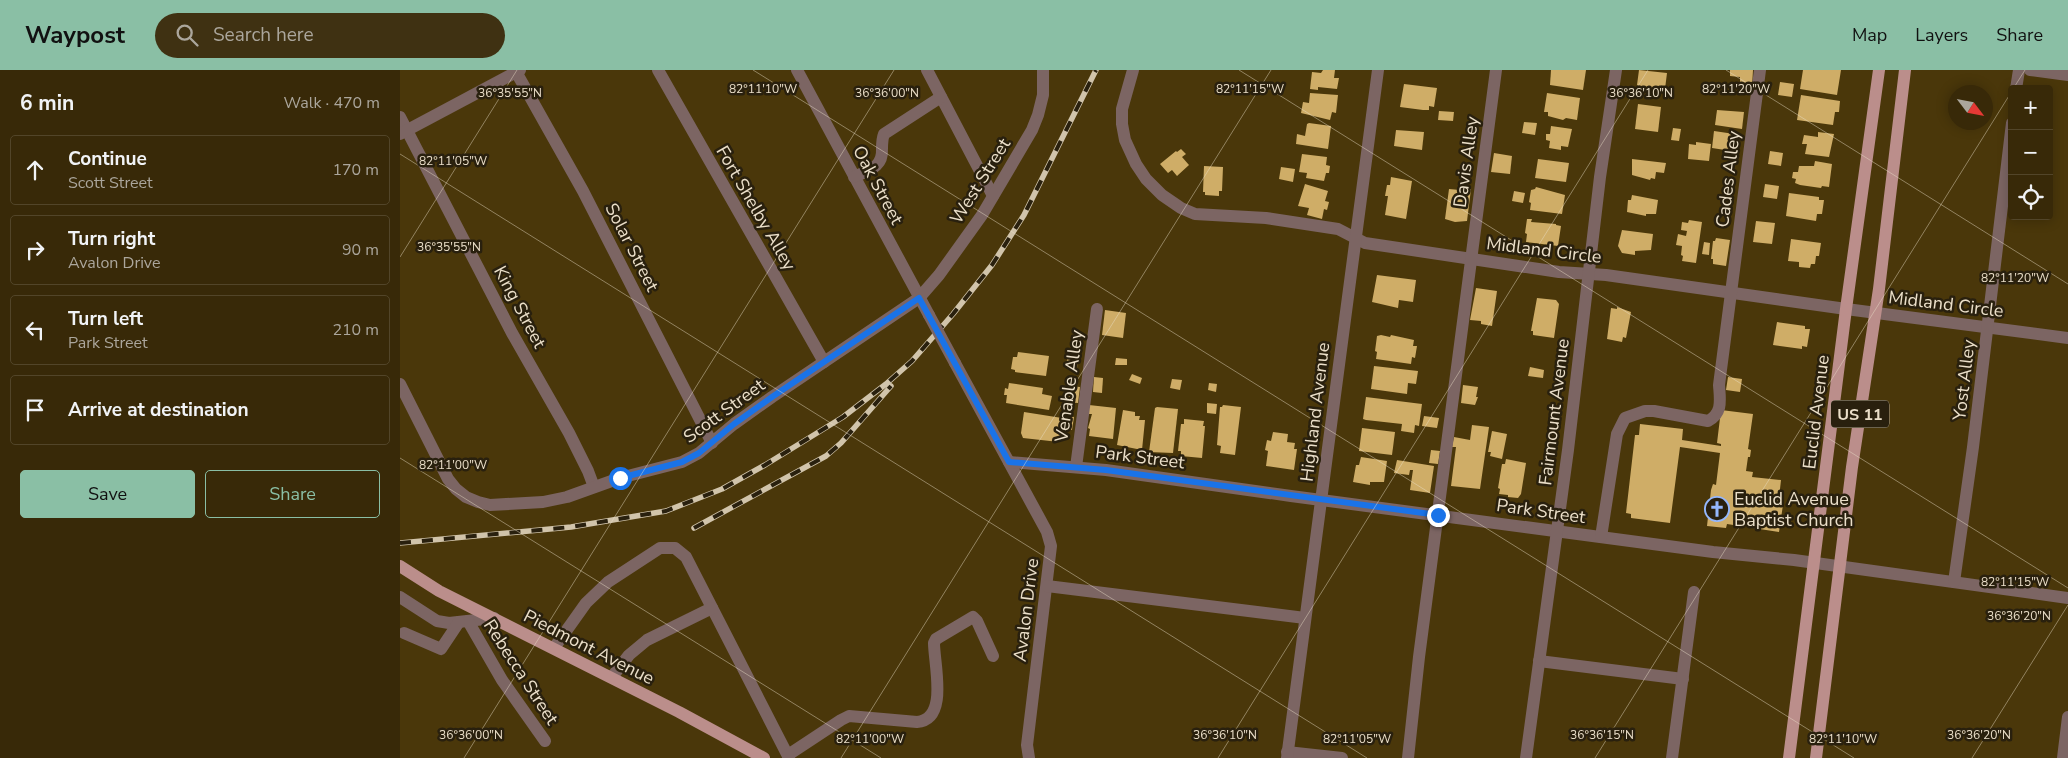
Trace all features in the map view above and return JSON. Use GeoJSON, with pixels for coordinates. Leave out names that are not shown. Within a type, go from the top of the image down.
{"type":"FeatureCollection","features":[{"type":"Feature","properties":{"kind":"main road","name":"Euclid Avenue"},"geometry":{"type":"LineString","coordinates":[[1789,758],[1846,309],[1879,70]]}},
{"type":"Feature","properties":{"kind":"main road","name":"US 11"},"geometry":{"type":"LineString","coordinates":[[1816,758],[1839,567],[1875,313],[1905,70]]}},
{"type":"Feature","properties":{"kind":"main road","name":"Piedmont Avenue"},"geometry":{"type":"LineString","coordinates":[[400,566],[439,591],[612,677],[764,758]]}},
{"type":"Feature","properties":{"kind":"street","name":"Fort Shelby Alley"},"geometry":{"type":"LineString","coordinates":[[658,70],[824,362]]}},
{"type":"Feature","properties":{"kind":"street","name":"Oak Street"},"geometry":{"type":"LineString","coordinates":[[797,70],[929,315]]}},
{"type":"Feature","properties":{"kind":"street"},"geometry":{"type":"LineString","coordinates":[[927,70],[994,196]]}},
{"type":"Feature","properties":{"kind":"street","name":"West Street"},"geometry":{"type":"LineString","coordinates":[[919,298],[939,275],[994,196],[1032,130],[1043,95],[1043,70]]}},
{"type":"Feature","properties":{"kind":"street","name":"Midland Circle"},"geometry":{"type":"LineString","coordinates":[[1133,70],[1122,109],[1125,140],[1136,164],[1146,179],[1162,195],[1194,214],[1266,218],[1338,229],[1365,243],[1471,259],[1588,275],[1606,274],[1846,309],[2068,338]]}},
{"type":"Feature","properties":{"kind":"street","name":"Highland Avenue"},"geometry":{"type":"LineString","coordinates":[[1287,755],[1378,70]]}},
{"type":"Feature","properties":{"kind":"street","name":"Davis Alley"},"geometry":{"type":"LineString","coordinates":[[1408,758],[1419,657],[1496,70]]}},
{"type":"Feature","properties":{"kind":"street","name":"Fairmount Avenue"},"geometry":{"type":"LineString","coordinates":[[1526,758],[1616,70]]}},
{"type":"Feature","properties":{"kind":"street","name":"Cades Alley"},"geometry":{"type":"LineString","coordinates":[[1601,537],[1617,434],[1625,418],[1645,411],[1654,411],[1708,421],[1715,418],[1719,412],[1721,401],[1719,385],[1760,70]]}},
{"type":"Feature","properties":{"kind":"street"},"geometry":{"type":"LineString","coordinates":[[2017,85],[2019,70]]}},
{"type":"Feature","properties":{"kind":"street"},"geometry":{"type":"LineString","coordinates":[[2030,70],[2068,75]]}},
{"type":"Feature","properties":{"kind":"street"},"geometry":{"type":"LineString","coordinates":[[403,132],[517,71]]}},
{"type":"Feature","properties":{"kind":"street","name":"Solar Street"},"geometry":{"type":"LineString","coordinates":[[517,71],[583,191],[712,443]]}},
{"type":"Feature","properties":{"kind":"street"},"geometry":{"type":"LineString","coordinates":[[854,177],[880,164],[883,159],[882,138],[884,134],[942,97]]}},
{"type":"Feature","properties":{"kind":"street","name":"King Street"},"geometry":{"type":"LineString","coordinates":[[400,117],[403,132],[568,433],[588,471],[594,487]]}},
{"type":"Feature","properties":{"kind":"street","name":"Yost Alley"},"geometry":{"type":"LineString","coordinates":[[1954,582],[1988,327],[2011,130]]}},
{"type":"Feature","properties":{"kind":"street","name":"Scott Street"},"geometry":{"type":"LineString","coordinates":[[400,384],[448,479],[456,489],[466,497],[490,505],[543,502],[567,497],[594,487],[682,462],[699,453],[741,418],[919,298]]}},
{"type":"Feature","properties":{"kind":"street","name":"Venable Alley"},"geometry":{"type":"LineString","coordinates":[[1076,467],[1097,309]]}},
{"type":"Feature","properties":{"kind":"street","name":"Avalon Drive"},"geometry":{"type":"LineString","coordinates":[[929,315],[1047,532],[1051,546],[1027,746],[1029,758]]}},
{"type":"Feature","properties":{"kind":"street","name":"Park Street"},"geometry":{"type":"LineString","coordinates":[[1009,462],[1106,470],[2068,598]]}},
{"type":"Feature","properties":{"kind":"street"},"geometry":{"type":"LineString","coordinates":[[554,648],[586,603],[608,582],[660,548],[668,547],[682,552],[789,757],[840,720],[849,716],[917,722],[924,722],[930,718],[937,698],[938,686],[934,643],[936,639],[973,617],[977,621],[993,656]]}},
{"type":"Feature","properties":{"kind":"street"},"geometry":{"type":"LineString","coordinates":[[1047,586],[1305,618]]}},
{"type":"Feature","properties":{"kind":"street"},"geometry":{"type":"LineString","coordinates":[[1672,758],[1694,592]]}},
{"type":"Feature","properties":{"kind":"street"},"geometry":{"type":"LineString","coordinates":[[400,598],[430,618],[449,623],[494,618]]}},
{"type":"Feature","properties":{"kind":"street"},"geometry":{"type":"LineString","coordinates":[[612,677],[629,655],[647,640],[712,608]]}},
{"type":"Feature","properties":{"kind":"street"},"geometry":{"type":"LineString","coordinates":[[404,632],[441,648],[464,622]]}},
{"type":"Feature","properties":{"kind":"street","name":"Rebecca Street"},"geometry":{"type":"LineString","coordinates":[[464,622],[545,741]]}},
{"type":"Feature","properties":{"kind":"street"},"geometry":{"type":"LineString","coordinates":[[1539,661],[1683,678]]}},
{"type":"Feature","properties":{"kind":"street"},"geometry":{"type":"LineString","coordinates":[[2063,758],[2068,717]]}},
{"type":"Feature","properties":{"kind":"street"},"geometry":{"type":"LineString","coordinates":[[1287,755],[1342,758]]}},
{"type":"Feature","properties":{"kind":"building"},"geometry":{"type":"Polygon","coordinates":[[[1323,70],[1335,70],[1334,78],[1339,78],[1337,89],[1318,87],[1318,90],[1310,89],[1312,72],[1321,73],[1323,70]]]}},
{"type":"Feature","properties":{"kind":"building"},"geometry":{"type":"Polygon","coordinates":[[[1551,70],[1586,70],[1583,90],[1550,85],[1551,70]]]}},
{"type":"Feature","properties":{"kind":"building"},"geometry":{"type":"Polygon","coordinates":[[[1639,70],[1667,73],[1665,89],[1658,88],[1658,90],[1637,85],[1639,70]]]}},
{"type":"Feature","properties":{"kind":"building"},"geometry":{"type":"Polygon","coordinates":[[[1730,70],[1753,70],[1752,87],[1740,83],[1740,77],[1730,76],[1730,70]]]}},
{"type":"Feature","properties":{"kind":"building"},"geometry":{"type":"Polygon","coordinates":[[[1803,70],[1841,70],[1837,95],[1800,89],[1803,70]]]}},
{"type":"Feature","properties":{"kind":"building"},"geometry":{"type":"Polygon","coordinates":[[[1780,82],[1794,84],[1792,97],[1778,95],[1780,82]]]}},
{"type":"Feature","properties":{"kind":"building"},"geometry":{"type":"Polygon","coordinates":[[[1404,84],[1437,88],[1434,107],[1429,106],[1429,110],[1423,110],[1400,107],[1404,84]]]}},
{"type":"Feature","properties":{"kind":"building"},"geometry":{"type":"Polygon","coordinates":[[[1310,93],[1338,95],[1336,113],[1332,112],[1330,120],[1301,113],[1303,102],[1309,103],[1310,93]]]}},
{"type":"Feature","properties":{"kind":"building"},"geometry":{"type":"Polygon","coordinates":[[[1547,93],[1580,98],[1577,120],[1566,118],[1563,120],[1548,116],[1548,112],[1544,112],[1547,93]]]}},
{"type":"Feature","properties":{"kind":"building"},"geometry":{"type":"Polygon","coordinates":[[[1801,95],[1840,101],[1839,112],[1835,112],[1833,125],[1797,120],[1801,95]]]}},
{"type":"Feature","properties":{"kind":"building"},"geometry":{"type":"Polygon","coordinates":[[[1638,104],[1661,107],[1658,132],[1635,129],[1638,104]]]}},
{"type":"Feature","properties":{"kind":"building"},"geometry":{"type":"Polygon","coordinates":[[[1717,110],[1744,112],[1742,129],[1715,125],[1717,110]]]}},
{"type":"Feature","properties":{"kind":"building"},"geometry":{"type":"Polygon","coordinates":[[[1439,111],[1454,112],[1453,121],[1438,120],[1439,111]]]}},
{"type":"Feature","properties":{"kind":"building"},"geometry":{"type":"Polygon","coordinates":[[[1524,122],[1537,123],[1535,135],[1522,133],[1524,122]]]}},
{"type":"Feature","properties":{"kind":"building"},"geometry":{"type":"Polygon","coordinates":[[[1307,124],[1331,126],[1328,149],[1296,144],[1297,134],[1305,136],[1307,124]]]}},
{"type":"Feature","properties":{"kind":"building"},"geometry":{"type":"Polygon","coordinates":[[[1551,126],[1572,129],[1568,147],[1561,146],[1561,150],[1549,148],[1550,141],[1546,140],[1546,134],[1550,134],[1551,126]]]}},
{"type":"Feature","properties":{"kind":"building"},"geometry":{"type":"Polygon","coordinates":[[[1673,128],[1681,129],[1679,141],[1671,140],[1673,128]]]}},
{"type":"Feature","properties":{"kind":"building"},"geometry":{"type":"Polygon","coordinates":[[[1396,130],[1424,132],[1422,150],[1394,146],[1396,130]]]}},
{"type":"Feature","properties":{"kind":"building"},"geometry":{"type":"Polygon","coordinates":[[[1714,131],[1741,135],[1738,152],[1712,148],[1714,131]]]}},
{"type":"Feature","properties":{"kind":"building"},"geometry":{"type":"Polygon","coordinates":[[[1818,132],[1834,134],[1829,157],[1805,154],[1807,144],[1802,144],[1804,135],[1818,137],[1818,132]]]}},
{"type":"Feature","properties":{"kind":"building"},"geometry":{"type":"Polygon","coordinates":[[[1696,142],[1711,144],[1709,161],[1688,159],[1689,144],[1696,145],[1696,142]]]}},
{"type":"Feature","properties":{"kind":"building"},"geometry":{"type":"Polygon","coordinates":[[[1181,149],[1186,154],[1182,157],[1189,165],[1177,176],[1172,170],[1168,173],[1160,164],[1181,149]]]}},
{"type":"Feature","properties":{"kind":"building"},"geometry":{"type":"Polygon","coordinates":[[[1770,151],[1783,153],[1781,166],[1768,164],[1770,151]]]}},
{"type":"Feature","properties":{"kind":"building"},"geometry":{"type":"Polygon","coordinates":[[[1494,153],[1512,156],[1510,174],[1491,172],[1494,153]]]}},
{"type":"Feature","properties":{"kind":"building"},"geometry":{"type":"Polygon","coordinates":[[[1302,154],[1327,157],[1326,165],[1330,166],[1329,173],[1326,173],[1324,181],[1306,178],[1307,173],[1299,172],[1302,154]]]}},
{"type":"Feature","properties":{"kind":"building"},"geometry":{"type":"Polygon","coordinates":[[[1538,159],[1569,163],[1566,182],[1535,178],[1538,159]]]}},
{"type":"Feature","properties":{"kind":"building"},"geometry":{"type":"Polygon","coordinates":[[[1632,159],[1666,163],[1664,173],[1656,172],[1655,179],[1651,178],[1650,180],[1632,175],[1632,159]]]}},
{"type":"Feature","properties":{"kind":"building"},"geometry":{"type":"Polygon","coordinates":[[[1815,161],[1832,164],[1829,187],[1822,186],[1821,188],[1795,183],[1796,179],[1792,178],[1793,172],[1798,172],[1799,166],[1814,166],[1815,161]]]}},
{"type":"Feature","properties":{"kind":"building"},"geometry":{"type":"Polygon","coordinates":[[[1204,166],[1223,167],[1222,191],[1219,191],[1219,196],[1205,195],[1205,192],[1203,192],[1204,166]]]}},
{"type":"Feature","properties":{"kind":"building"},"geometry":{"type":"Polygon","coordinates":[[[1281,167],[1295,169],[1293,182],[1279,179],[1281,167]]]}},
{"type":"Feature","properties":{"kind":"building"},"geometry":{"type":"Polygon","coordinates":[[[1391,177],[1412,181],[1406,219],[1385,215],[1388,196],[1385,196],[1391,177]]]}},
{"type":"Feature","properties":{"kind":"building"},"geometry":{"type":"Polygon","coordinates":[[[1305,184],[1328,191],[1325,201],[1329,202],[1327,210],[1324,209],[1322,219],[1307,215],[1309,208],[1298,206],[1305,184]]]}},
{"type":"Feature","properties":{"kind":"building"},"geometry":{"type":"Polygon","coordinates":[[[1765,184],[1779,186],[1777,199],[1763,197],[1765,184]]]}},
{"type":"Feature","properties":{"kind":"building"},"geometry":{"type":"Polygon","coordinates":[[[1536,187],[1565,195],[1562,214],[1530,210],[1531,190],[1536,187]]]}},
{"type":"Feature","properties":{"kind":"building"},"geometry":{"type":"Polygon","coordinates":[[[1460,188],[1471,189],[1467,221],[1455,222],[1445,219],[1449,189],[1460,190],[1460,188]]]}},
{"type":"Feature","properties":{"kind":"building"},"geometry":{"type":"Polygon","coordinates":[[[1514,191],[1525,193],[1523,203],[1512,201],[1514,191]]]}},
{"type":"Feature","properties":{"kind":"building"},"geometry":{"type":"Polygon","coordinates":[[[1789,193],[1819,197],[1819,200],[1824,200],[1822,214],[1817,214],[1816,221],[1786,216],[1789,193]]]}},
{"type":"Feature","properties":{"kind":"building"},"geometry":{"type":"Polygon","coordinates":[[[1632,195],[1658,200],[1656,214],[1646,214],[1646,216],[1627,212],[1628,200],[1631,200],[1632,195]]]}},
{"type":"Feature","properties":{"kind":"building"},"geometry":{"type":"Polygon","coordinates":[[[1527,219],[1532,219],[1531,222],[1561,226],[1558,246],[1526,242],[1527,219]]]}},
{"type":"Feature","properties":{"kind":"building"},"geometry":{"type":"Polygon","coordinates":[[[1689,220],[1702,222],[1696,263],[1682,261],[1682,246],[1676,245],[1678,234],[1686,236],[1687,231],[1681,230],[1682,222],[1688,223],[1689,220]]]}},
{"type":"Feature","properties":{"kind":"building"},"geometry":{"type":"Polygon","coordinates":[[[1756,221],[1775,223],[1772,244],[1753,242],[1756,221]]]}},
{"type":"Feature","properties":{"kind":"building"},"geometry":{"type":"Polygon","coordinates":[[[1622,230],[1653,234],[1651,250],[1635,251],[1635,255],[1622,253],[1618,246],[1622,230]]]}},
{"type":"Feature","properties":{"kind":"building"},"geometry":{"type":"Polygon","coordinates":[[[1716,238],[1730,240],[1726,266],[1713,264],[1713,259],[1711,259],[1713,241],[1716,238]]]}},
{"type":"Feature","properties":{"kind":"building"},"geometry":{"type":"Polygon","coordinates":[[[1791,239],[1821,243],[1819,256],[1816,256],[1815,264],[1811,264],[1810,268],[1799,267],[1799,262],[1788,261],[1791,239]]]}},
{"type":"Feature","properties":{"kind":"building"},"geometry":{"type":"Polygon","coordinates":[[[1704,242],[1710,243],[1709,255],[1702,254],[1704,242]]]}},
{"type":"Feature","properties":{"kind":"building"},"geometry":{"type":"Polygon","coordinates":[[[1377,275],[1416,280],[1413,302],[1399,300],[1398,308],[1372,302],[1377,275]]]}},
{"type":"Feature","properties":{"kind":"building"},"geometry":{"type":"Polygon","coordinates":[[[1476,288],[1497,291],[1492,326],[1481,324],[1481,321],[1470,320],[1476,288]]]}},
{"type":"Feature","properties":{"kind":"building"},"geometry":{"type":"Polygon","coordinates":[[[1537,298],[1556,300],[1559,304],[1554,338],[1533,335],[1533,331],[1531,331],[1537,298]]]}},
{"type":"Feature","properties":{"kind":"building"},"geometry":{"type":"Polygon","coordinates":[[[1617,307],[1631,312],[1626,338],[1623,337],[1622,342],[1607,339],[1611,308],[1617,309],[1617,307]]]}},
{"type":"Feature","properties":{"kind":"building"},"geometry":{"type":"Polygon","coordinates":[[[1105,310],[1126,313],[1123,338],[1102,335],[1105,310]]]}},
{"type":"Feature","properties":{"kind":"building"},"geometry":{"type":"Polygon","coordinates":[[[1777,322],[1805,326],[1805,329],[1810,329],[1807,347],[1802,346],[1802,349],[1773,345],[1777,322]]]}},
{"type":"Feature","properties":{"kind":"building"},"geometry":{"type":"Polygon","coordinates":[[[1377,336],[1414,340],[1413,346],[1417,346],[1415,358],[1412,357],[1411,364],[1376,359],[1377,336]]]}},
{"type":"Feature","properties":{"kind":"building"},"geometry":{"type":"Polygon","coordinates":[[[1018,352],[1049,356],[1046,376],[1015,372],[1015,370],[1011,369],[1013,357],[1017,357],[1018,352]]]}},
{"type":"Feature","properties":{"kind":"building"},"geometry":{"type":"Polygon","coordinates":[[[1068,352],[1079,353],[1077,368],[1066,367],[1068,352]]]}},
{"type":"Feature","properties":{"kind":"building"},"geometry":{"type":"Polygon","coordinates":[[[1116,358],[1127,359],[1127,365],[1115,365],[1116,358]]]}},
{"type":"Feature","properties":{"kind":"building"},"geometry":{"type":"Polygon","coordinates":[[[1374,366],[1418,371],[1416,384],[1408,383],[1407,394],[1371,389],[1374,366]]]}},
{"type":"Feature","properties":{"kind":"building"},"geometry":{"type":"Polygon","coordinates":[[[1530,367],[1544,370],[1543,378],[1528,376],[1530,367]]]}},
{"type":"Feature","properties":{"kind":"building"},"geometry":{"type":"Polygon","coordinates":[[[1132,374],[1142,378],[1140,384],[1129,380],[1132,374]]]}},
{"type":"Feature","properties":{"kind":"building"},"geometry":{"type":"Polygon","coordinates":[[[1094,377],[1103,378],[1102,393],[1093,392],[1094,377]]]}},
{"type":"Feature","properties":{"kind":"building"},"geometry":{"type":"Polygon","coordinates":[[[1728,377],[1742,379],[1740,392],[1726,390],[1728,377]]]}},
{"type":"Feature","properties":{"kind":"building"},"geometry":{"type":"Polygon","coordinates":[[[1172,379],[1182,380],[1180,390],[1170,388],[1172,379]]]}},
{"type":"Feature","properties":{"kind":"building"},"geometry":{"type":"Polygon","coordinates":[[[1009,383],[1043,388],[1042,394],[1052,396],[1049,410],[1006,403],[1007,395],[1004,395],[1005,388],[1008,389],[1009,383]]]}},
{"type":"Feature","properties":{"kind":"building"},"geometry":{"type":"Polygon","coordinates":[[[1209,383],[1217,384],[1216,392],[1208,390],[1209,383]]]}},
{"type":"Feature","properties":{"kind":"building"},"geometry":{"type":"Polygon","coordinates":[[[1463,385],[1478,387],[1476,397],[1478,397],[1475,405],[1461,403],[1463,385]]]}},
{"type":"Feature","properties":{"kind":"building"},"geometry":{"type":"Polygon","coordinates":[[[1070,386],[1080,387],[1078,403],[1068,402],[1070,386]]]}},
{"type":"Feature","properties":{"kind":"building"},"geometry":{"type":"Polygon","coordinates":[[[1366,397],[1422,404],[1419,426],[1415,425],[1414,433],[1401,431],[1402,424],[1363,419],[1366,397]]]}},
{"type":"Feature","properties":{"kind":"building"},"geometry":{"type":"Polygon","coordinates":[[[1207,403],[1217,404],[1216,414],[1207,413],[1207,403]]]}},
{"type":"Feature","properties":{"kind":"building"},"geometry":{"type":"Polygon","coordinates":[[[1089,405],[1116,408],[1113,439],[1089,436],[1090,429],[1088,428],[1092,414],[1088,414],[1089,405]]]}},
{"type":"Feature","properties":{"kind":"building"},"geometry":{"type":"Polygon","coordinates":[[[1223,405],[1241,407],[1235,455],[1220,453],[1221,446],[1217,445],[1220,407],[1223,405]]]}},
{"type":"Feature","properties":{"kind":"building"},"geometry":{"type":"Polygon","coordinates":[[[1155,408],[1178,409],[1173,453],[1149,452],[1155,408]]]}},
{"type":"Feature","properties":{"kind":"building"},"geometry":{"type":"Polygon","coordinates":[[[1123,410],[1135,412],[1135,416],[1140,416],[1139,420],[1145,420],[1142,450],[1117,445],[1123,410]]]}},
{"type":"Feature","properties":{"kind":"building"},"geometry":{"type":"Polygon","coordinates":[[[1721,410],[1753,414],[1748,449],[1751,450],[1746,471],[1753,472],[1752,477],[1781,480],[1779,498],[1784,498],[1779,532],[1727,524],[1726,528],[1707,526],[1711,490],[1713,484],[1716,485],[1720,453],[1680,447],[1670,523],[1631,518],[1631,514],[1626,513],[1635,435],[1639,435],[1640,424],[1683,429],[1682,440],[1721,446],[1721,444],[1717,443],[1721,410]]]}},
{"type":"Feature","properties":{"kind":"building"},"geometry":{"type":"Polygon","coordinates":[[[1024,412],[1062,418],[1059,442],[1023,438],[1021,433],[1024,412]]]}},
{"type":"Feature","properties":{"kind":"building"},"geometry":{"type":"Polygon","coordinates":[[[1066,416],[1074,417],[1072,430],[1064,428],[1066,416]]]}},
{"type":"Feature","properties":{"kind":"building"},"geometry":{"type":"Polygon","coordinates":[[[1424,416],[1439,418],[1437,428],[1422,426],[1424,416]]]}},
{"type":"Feature","properties":{"kind":"building"},"geometry":{"type":"Polygon","coordinates":[[[1184,419],[1204,421],[1202,458],[1181,456],[1181,451],[1178,451],[1181,424],[1184,424],[1184,419]]]}},
{"type":"Feature","properties":{"kind":"building"},"geometry":{"type":"Polygon","coordinates":[[[1472,425],[1489,427],[1480,489],[1451,486],[1456,447],[1452,447],[1454,437],[1470,440],[1472,425]]]}},
{"type":"Feature","properties":{"kind":"building"},"geometry":{"type":"Polygon","coordinates":[[[1362,428],[1395,432],[1392,455],[1359,451],[1362,428]]]}},
{"type":"Feature","properties":{"kind":"building"},"geometry":{"type":"Polygon","coordinates":[[[1492,431],[1507,434],[1502,459],[1490,456],[1491,452],[1488,452],[1492,431]]]}},
{"type":"Feature","properties":{"kind":"building"},"geometry":{"type":"Polygon","coordinates":[[[1273,432],[1288,434],[1287,442],[1295,443],[1294,449],[1297,449],[1294,470],[1266,466],[1268,451],[1265,450],[1267,440],[1271,441],[1273,432]]]}},
{"type":"Feature","properties":{"kind":"building"},"geometry":{"type":"Polygon","coordinates":[[[1431,450],[1440,451],[1438,464],[1429,463],[1431,450]]]}},
{"type":"Feature","properties":{"kind":"building"},"geometry":{"type":"Polygon","coordinates":[[[1361,457],[1387,461],[1384,482],[1370,482],[1370,485],[1353,482],[1356,465],[1359,465],[1361,457]]]}},
{"type":"Feature","properties":{"kind":"building"},"geometry":{"type":"Polygon","coordinates":[[[1506,459],[1526,463],[1521,494],[1518,498],[1499,494],[1500,489],[1498,488],[1502,464],[1505,464],[1506,459]]]}},
{"type":"Feature","properties":{"kind":"building"},"geometry":{"type":"Polygon","coordinates":[[[1397,460],[1434,466],[1430,493],[1410,490],[1413,470],[1410,470],[1409,475],[1394,473],[1397,460]]]}},
{"type":"Feature","properties":{"kind":"railway"},"geometry":{"type":"LineString","coordinates":[[400,543],[571,527],[666,511],[722,489],[843,417],[912,361],[992,265],[1024,215],[1096,70]]}},
{"type":"Feature","properties":{"kind":"railway"},"geometry":{"type":"LineString","coordinates":[[694,528],[826,456],[841,443],[891,386]]}},
{"type":"Feature","properties":{"kind":"place","name":"Euclid Avenue Baptist Church"},"geometry":{"type":"Point","coordinates":[1717,509]}},
{"type":"Feature","properties":{"kind":"route"},"geometry":{"type":"LineString","coordinates":[[620,478],[682,462],[699,453],[734,424],[772,397],[919,298],[1009,462],[1106,470],[1438,515]]}}]}
